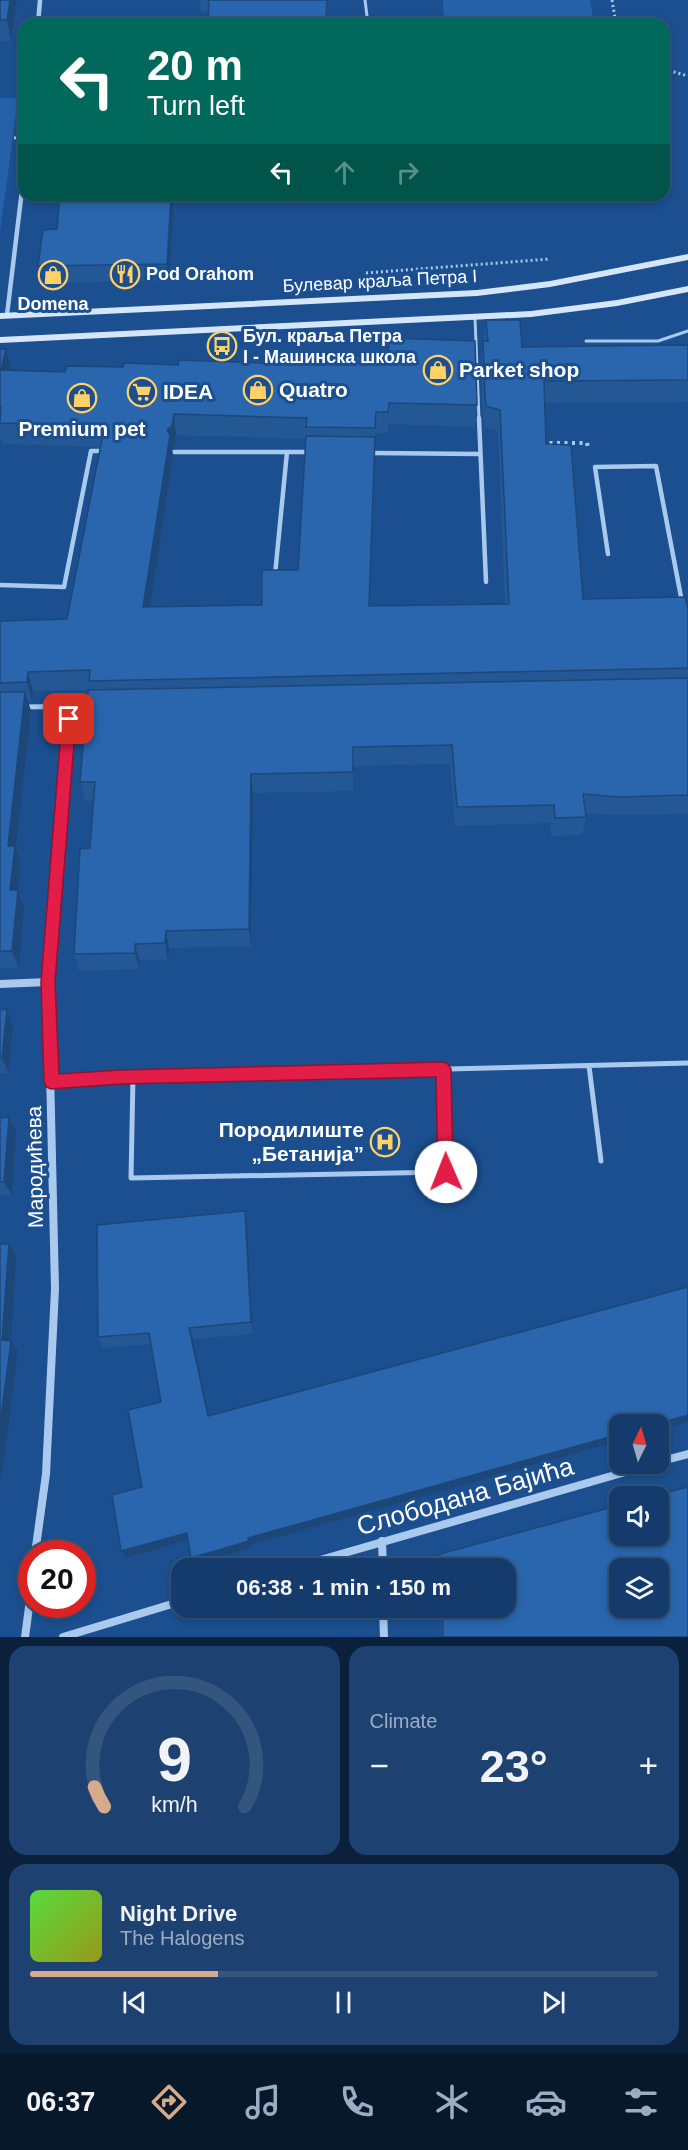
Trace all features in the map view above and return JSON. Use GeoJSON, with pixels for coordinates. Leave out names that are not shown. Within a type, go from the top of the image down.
{"type":"FeatureCollection","features":[{"type":"Feature","properties":{"kind":"street"},"geometry":{"type":"LineString","coordinates":[[38,18],[40,0]]}},
{"type":"Feature","properties":{"kind":"street"},"geometry":{"type":"LineString","coordinates":[[4,316],[20,201]]}},
{"type":"Feature","properties":{"kind":"street","name":"Булевар краља Петра I"},"geometry":{"type":"LineString","coordinates":[[4,316],[477,293],[550,284],[688,257]]}},
{"type":"Feature","properties":{"kind":"street","name":"Булевар краља Петра I"},"geometry":{"type":"LineString","coordinates":[[0,340],[475,318],[572,309],[688,290]]}},
{"type":"Feature","properties":{"kind":"street"},"geometry":{"type":"LineString","coordinates":[[12,707],[105,705]]}},
{"type":"Feature","properties":{"kind":"street","name":"Мародићева"},"geometry":{"type":"LineString","coordinates":[[37,1540],[46,1474],[54,1341],[55,1247],[48,982],[70,706]]}},
{"type":"Feature","properties":{"kind":"street"},"geometry":{"type":"LineString","coordinates":[[0,984],[48,982]]}},
{"type":"Feature","properties":{"kind":"street"},"geometry":{"type":"LineString","coordinates":[[669,1459],[688,1454]]}},
{"type":"Feature","properties":{"kind":"street","name":"Слободана Бајића"},"geometry":{"type":"LineString","coordinates":[[326,1558],[618,1474]]}},
{"type":"Feature","properties":{"kind":"street"},"geometry":{"type":"LineString","coordinates":[[382,1541],[383,1558]]}},
{"type":"Feature","properties":{"kind":"street"},"geometry":{"type":"LineString","coordinates":[[63,1637],[171,1604]]}},
{"type":"Feature","properties":{"kind":"street"},"geometry":{"type":"LineString","coordinates":[[25,1637],[28,1618]]}},
{"type":"Feature","properties":{"kind":"street"},"geometry":{"type":"LineString","coordinates":[[383,1618],[384,1637]]}},
{"type":"Feature","properties":{"kind":"lane"},"geometry":{"type":"LineString","coordinates":[[365,0],[367,18]]}},
{"type":"Feature","properties":{"kind":"lane"},"geometry":{"type":"LineString","coordinates":[[475,318],[486,582]]}},
{"type":"Feature","properties":{"kind":"lane"},"geometry":{"type":"LineString","coordinates":[[586,341],[658,341],[688,331]]}},
{"type":"Feature","properties":{"kind":"lane"},"geometry":{"type":"LineString","coordinates":[[0,585],[64,587],[91,451],[107,451]]}},
{"type":"Feature","properties":{"kind":"lane"},"geometry":{"type":"LineString","coordinates":[[174,452],[310,453]]}},
{"type":"Feature","properties":{"kind":"lane"},"geometry":{"type":"LineString","coordinates":[[274,582],[287,452]]}},
{"type":"Feature","properties":{"kind":"lane"},"geometry":{"type":"LineString","coordinates":[[369,453],[479,454]]}},
{"type":"Feature","properties":{"kind":"lane"},"geometry":{"type":"LineString","coordinates":[[608,554],[595,466],[656,466],[682,603]]}},
{"type":"Feature","properties":{"kind":"lane"},"geometry":{"type":"LineString","coordinates":[[51,1082],[133,1077],[688,1063]]}},
{"type":"Feature","properties":{"kind":"lane"},"geometry":{"type":"LineString","coordinates":[[589,1066],[601,1161]]}},
{"type":"Feature","properties":{"kind":"lane"},"geometry":{"type":"LineString","coordinates":[[133,1077],[131,1178],[446,1172],[443,1069]]}},
{"type":"Feature","properties":{"kind":"path"},"geometry":{"type":"LineString","coordinates":[[612,0],[615,18]]}},
{"type":"Feature","properties":{"kind":"path"},"geometry":{"type":"LineString","coordinates":[[670,71],[688,76]]}},
{"type":"Feature","properties":{"kind":"path"},"geometry":{"type":"LineString","coordinates":[[14,138],[18,138]]}},
{"type":"Feature","properties":{"kind":"path"},"geometry":{"type":"LineString","coordinates":[[366,273],[554,258]]}},
{"type":"Feature","properties":{"kind":"path"},"geometry":{"type":"LineString","coordinates":[[533,443],[587,443],[595,466]]}},
{"type":"Feature","properties":{"kind":"shaded area"},"geometry":{"type":"Polygon","coordinates":[[[443,0],[590,0],[593,18],[444,18],[443,0]]]}},
{"type":"Feature","properties":{"kind":"shaded area"},"geometry":{"type":"Polygon","coordinates":[[[0,98],[18,98],[0,232],[0,98]]]}},
{"type":"Feature","properties":{"kind":"building"},"geometry":{"type":"Polygon","coordinates":[[[0,0],[10,0],[7,20],[0,20],[0,0]]]}},
{"type":"Feature","properties":{"kind":"building"},"geometry":{"type":"Polygon","coordinates":[[[209,0],[327,0],[326,18],[208,18],[209,0]]]}},
{"type":"Feature","properties":{"kind":"building"},"geometry":{"type":"Polygon","coordinates":[[[59,201],[171,201],[167,264],[38,266],[43,230],[57,229],[59,201]]]}},
{"type":"Feature","properties":{"kind":"building"},"geometry":{"type":"Polygon","coordinates":[[[486,320],[520,320],[522,347],[688,345],[688,380],[544,381],[546,444],[571,445],[583,599],[685,597],[688,610],[688,668],[89,681],[90,670],[28,672],[27,682],[0,683],[0,621],[67,619],[103,434],[108,430],[106,426],[0,423],[0,349],[6,349],[1,370],[65,372],[67,366],[123,367],[124,363],[178,365],[179,360],[291,364],[291,354],[388,357],[389,338],[475,341],[477,405],[389,403],[388,412],[376,412],[375,428],[306,427],[307,418],[174,414],[172,426],[167,430],[170,435],[143,607],[262,605],[262,570],[298,570],[306,436],[375,437],[369,606],[509,604],[500,410],[486,406],[485,394],[483,341],[488,341],[486,320]]]}},
{"type":"Feature","properties":{"kind":"building"},"geometry":{"type":"Polygon","coordinates":[[[688,678],[688,795],[619,797],[583,794],[586,817],[555,818],[554,805],[457,807],[452,745],[353,747],[353,772],[251,774],[249,929],[166,931],[165,943],[135,944],[135,953],[74,954],[80,849],[90,848],[95,782],[80,782],[88,690],[688,678]]]}},
{"type":"Feature","properties":{"kind":"building"},"geometry":{"type":"Polygon","coordinates":[[[0,692],[25,692],[8,846],[15,846],[10,890],[18,890],[12,951],[0,951],[0,692]]]}},
{"type":"Feature","properties":{"kind":"building"},"geometry":{"type":"Polygon","coordinates":[[[7,1009],[2,1058],[0,1058],[0,1010],[7,1009]]]}},
{"type":"Feature","properties":{"kind":"building"},"geometry":{"type":"Polygon","coordinates":[[[9,1117],[4,1182],[0,1182],[0,1118],[9,1117]]]}},
{"type":"Feature","properties":{"kind":"building"},"geometry":{"type":"Polygon","coordinates":[[[245,1211],[251,1322],[189,1328],[208,1416],[688,1287],[688,1415],[669,1420],[669,1414],[609,1414],[609,1437],[248,1538],[249,1541],[191,1558],[187,1533],[121,1551],[112,1495],[142,1487],[128,1410],[161,1402],[149,1333],[98,1337],[97,1225],[245,1211]]]}},
{"type":"Feature","properties":{"kind":"building"},"geometry":{"type":"Polygon","coordinates":[[[0,1244],[9,1244],[2,1340],[11,1341],[0,1425],[0,1244]]]}},
{"type":"Feature","properties":{"kind":"building"},"geometry":{"type":"Polygon","coordinates":[[[688,1487],[688,1637],[443,1637],[442,1618],[516,1618],[516,1558],[440,1558],[440,1554],[609,1508],[609,1546],[669,1546],[669,1492],[688,1487]]]}},
{"type":"Feature","properties":{"kind":"place","name":"Pod Orahom"},"geometry":{"type":"Point","coordinates":[125,274]}},
{"type":"Feature","properties":{"kind":"place","name":"Domena"},"geometry":{"type":"Point","coordinates":[53,275]}},
{"type":"Feature","properties":{"kind":"place","name":"Бул. краља Петра I - Машинска школа"},"geometry":{"type":"Point","coordinates":[222,346]}},
{"type":"Feature","properties":{"kind":"place","name":"Parket shop"},"geometry":{"type":"Point","coordinates":[438,370]}},
{"type":"Feature","properties":{"kind":"place","name":"Quatro"},"geometry":{"type":"Point","coordinates":[258,390]}},
{"type":"Feature","properties":{"kind":"place","name":"IDEA"},"geometry":{"type":"Point","coordinates":[142,392]}},
{"type":"Feature","properties":{"kind":"place","name":"Premium pet"},"geometry":{"type":"Point","coordinates":[82,398]}},
{"type":"Feature","properties":{"kind":"place","name":"Породилиште „Бетанија”"},"geometry":{"type":"Point","coordinates":[385,1142]}},
{"type":"Feature","properties":{"kind":"route"},"geometry":{"type":"LineString","coordinates":[[69,719],[48,982],[51,1082],[121,1077],[443,1069],[446,1172]]}}]}
